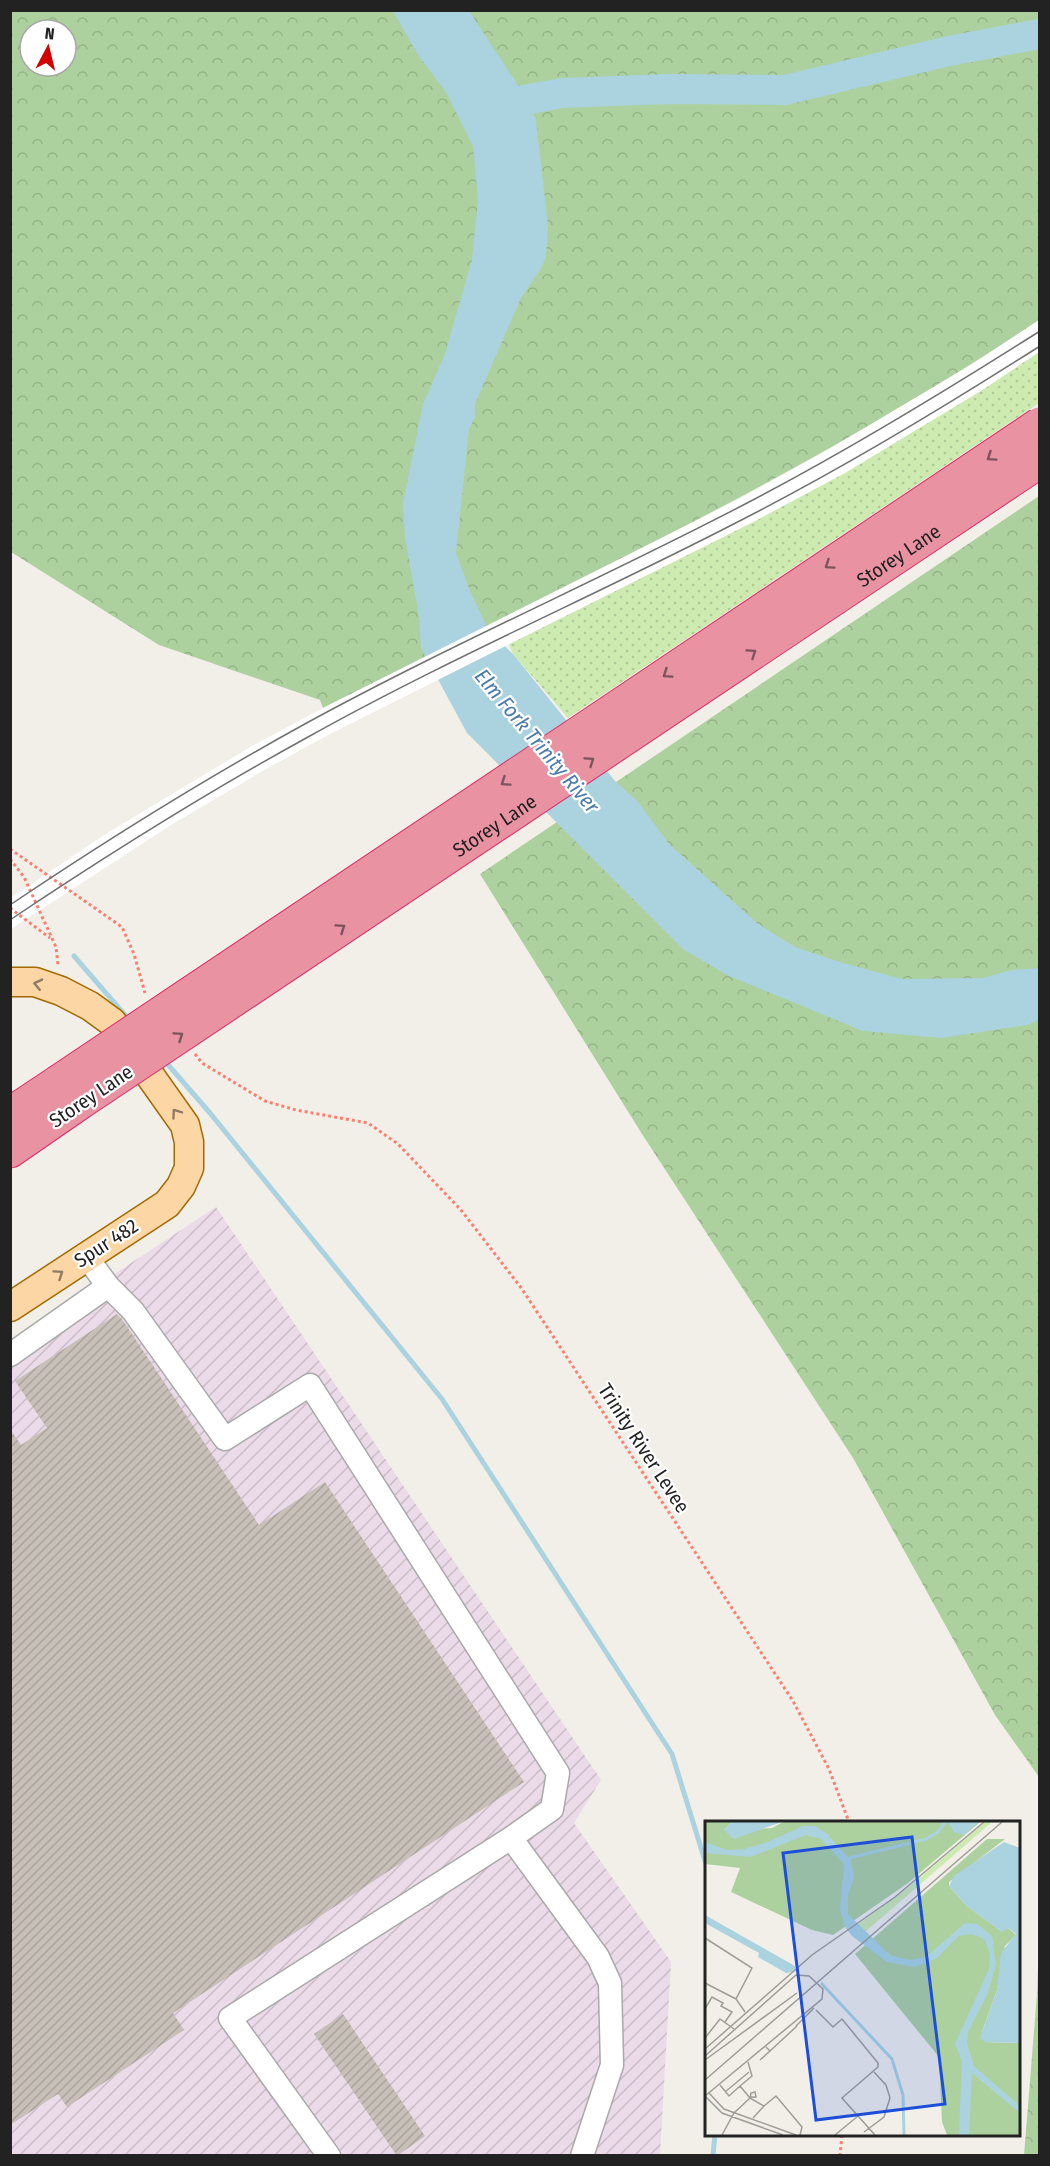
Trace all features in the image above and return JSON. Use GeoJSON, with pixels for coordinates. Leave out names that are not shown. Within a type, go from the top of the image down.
{"type":"FeatureCollection","features":[{"type":"Feature","properties":{"kind":"highway","name":"Storey Lane"},"geometry":{"type":"LineString","coordinates":[[10,1150],[68,1093],[1040,424]]}},
{"type":"Feature","properties":{"kind":"highway","name":"Storey Lane"},"geometry":{"type":"LineString","coordinates":[[10,1114],[68,1093],[1040,461]]}},
{"type":"Feature","properties":{"kind":"main road"},"geometry":{"type":"LineString","coordinates":[[10,982],[35,982],[61,991]]}},
{"type":"Feature","properties":{"kind":"main road","name":"Spur 482"},"geometry":{"type":"LineString","coordinates":[[10,1307],[167,1204],[181,1186],[189,1168],[189,1142],[185,1125],[112,1022],[90,1006],[61,991]]}},
{"type":"Feature","properties":{"kind":"lane"},"geometry":{"type":"LineString","coordinates":[[86,1256],[108,1286],[133,1311],[225,1439],[310,1385],[558,1773],[552,1809],[511,1838],[230,2018],[329,2156]]}},
{"type":"Feature","properties":{"kind":"lane"},"geometry":{"type":"LineString","coordinates":[[10,1355],[108,1286]]}},
{"type":"Feature","properties":{"kind":"lane"},"geometry":{"type":"LineString","coordinates":[[511,1838],[598,1957],[610,1983],[612,2065],[582,2156]]}},
{"type":"Feature","properties":{"kind":"path"},"geometry":{"type":"LineString","coordinates":[[10,849],[122,927],[134,954],[146,994]]}},
{"type":"Feature","properties":{"kind":"path"},"geometry":{"type":"LineString","coordinates":[[10,859],[24,877],[56,947],[61,991]]}},
{"type":"Feature","properties":{"kind":"path"},"geometry":{"type":"LineString","coordinates":[[10,908],[52,939]]}},
{"type":"Feature","properties":{"kind":"path","name":"Trinity River Levee"},"geometry":{"type":"LineString","coordinates":[[188,1046],[202,1063],[265,1101],[296,1110],[368,1123],[398,1144],[461,1210],[522,1289],[793,1701],[829,1769],[849,1821]]}},
{"type":"Feature","properties":{"kind":"path"},"geometry":{"type":"LineString","coordinates":[[840,2156],[842,2136]]}},
{"type":"Feature","properties":{"kind":"shaded area"},"geometry":{"type":"Polygon","coordinates":[[[216,1207],[601,1780],[574,1823],[671,1962],[660,2155],[11,2156],[11,1342],[216,1207]]]}},
{"type":"Feature","properties":{"kind":"green space"},"geometry":{"type":"Polygon","coordinates":[[[10,11],[1039,11],[1039,320],[953,375],[777,477],[597,571],[323,708],[320,700],[159,645],[11,552],[10,11]]]}},
{"type":"Feature","properties":{"kind":"green space"},"geometry":{"type":"Polygon","coordinates":[[[1039,352],[1039,403],[568,718],[513,654],[509,644],[757,520],[1039,352]]]}},
{"type":"Feature","properties":{"kind":"green space"},"geometry":{"type":"Polygon","coordinates":[[[1039,496],[1039,1777],[995,1715],[853,1458],[642,1134],[480,874],[1039,496]]]}},
{"type":"Feature","properties":{"kind":"green space"},"geometry":{"type":"Polygon","coordinates":[[[1039,1940],[1039,2155],[1024,2155],[1037,1994],[1039,1940]]]}},
{"type":"Feature","properties":{"kind":"water","name":"Elm Fork Trinity River"},"geometry":{"type":"Polygon","coordinates":[[[393,11],[469,11],[520,88],[536,120],[548,226],[546,257],[521,298],[475,404],[475,417],[469,429],[456,553],[470,591],[489,631],[513,654],[615,781],[639,803],[669,844],[757,923],[795,947],[902,979],[982,978],[1012,970],[1039,968],[1039,1020],[1027,1025],[941,1038],[863,1031],[729,976],[684,950],[467,733],[421,648],[419,616],[405,538],[403,503],[423,404],[445,354],[472,260],[478,200],[473,146],[446,92],[418,55],[393,11]]]}},
{"type":"Feature","properties":{"kind":"pier"},"geometry":{"type":"Polygon","coordinates":[[[1039,320],[1039,352],[984,389],[845,473],[757,520],[332,733],[266,769],[171,825],[11,929],[11,898],[104,835],[252,746],[743,497],[974,363],[1039,320]]]}},
{"type":"Feature","properties":{"kind":"building"},"geometry":{"type":"Polygon","coordinates":[[[117,1314],[259,1525],[325,1482],[524,1782],[173,2013],[184,2030],[67,2107],[58,2094],[10,2125],[10,1429],[21,1445],[47,1428],[15,1381],[117,1314]]]}},
{"type":"Feature","properties":{"kind":"building"},"geometry":{"type":"Polygon","coordinates":[[[343,2014],[425,2136],[397,2156],[314,2034],[343,2014]]]}},
{"type":"Feature","properties":{"kind":"waterway"},"geometry":{"type":"LineString","coordinates":[[486,107],[562,93],[669,89],[785,90],[949,51],[1040,34]]}},
{"type":"Feature","properties":{"kind":"waterway"},"geometry":{"type":"LineString","coordinates":[[74,956],[131,1022]]}},
{"type":"Feature","properties":{"kind":"waterway"},"geometry":{"type":"LineString","coordinates":[[164,1060],[210,1113],[442,1399],[672,1754],[705,1861]]}},
{"type":"Feature","properties":{"kind":"waterway"},"geometry":{"type":"LineString","coordinates":[[713,2156],[715,2136]]}},
{"type":"Feature","properties":{"kind":"tram line"},"geometry":{"type":"LineString","coordinates":[[10,905],[228,767],[303,725],[414,667],[694,530],[786,482],[896,420],[1040,331]]}},
{"type":"Feature","properties":{"kind":"tram line"},"geometry":{"type":"LineString","coordinates":[[10,920],[157,825],[308,737],[418,679],[790,495],[898,433],[1040,346]]}}]}
